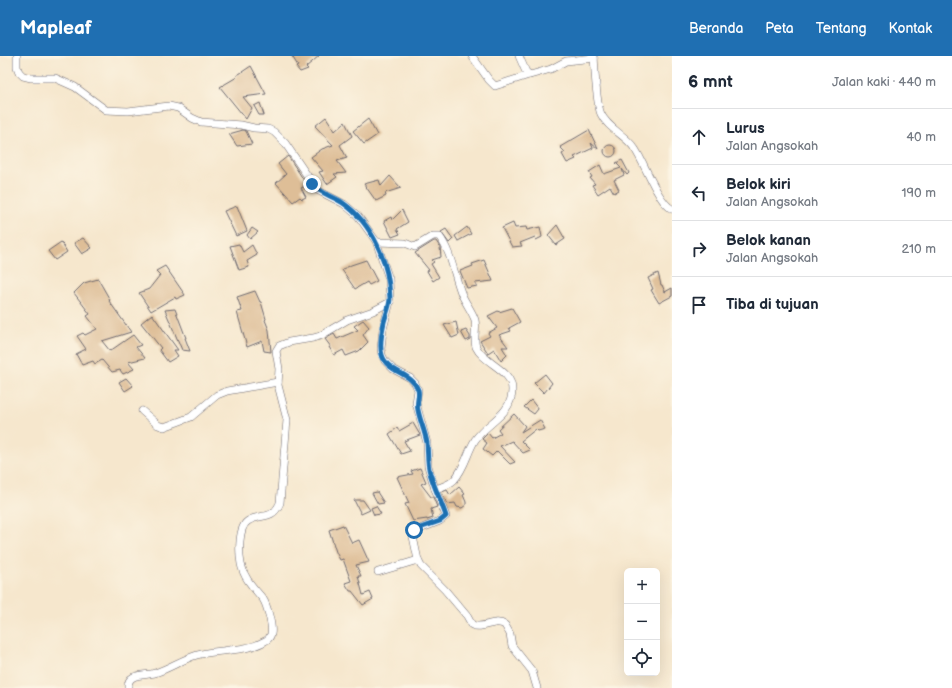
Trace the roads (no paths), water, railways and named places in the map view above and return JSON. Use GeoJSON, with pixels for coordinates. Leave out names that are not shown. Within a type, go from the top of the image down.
{"type":"FeatureCollection","features":[{"type":"Feature","properties":{"kind":"street"},"geometry":{"type":"LineString","coordinates":[[17,56],[17,67],[23,76],[30,78],[55,78],[75,87],[106,110],[128,111],[169,106],[178,108],[192,118],[201,122],[263,128],[274,132],[287,145],[317,190],[339,201],[358,216],[377,242],[388,279],[390,302],[383,329],[382,354],[385,361],[393,369],[410,378],[415,383],[418,390],[416,403],[425,432],[428,466],[445,517],[440,521],[412,532],[418,560],[421,566],[446,590],[467,616],[472,625],[478,627],[499,622],[505,624],[510,634],[512,646],[532,671],[537,688]]}},
{"type":"Feature","properties":{"kind":"street"},"geometry":{"type":"LineString","coordinates":[[472,56],[495,86],[551,69],[566,61],[594,57],[598,103],[601,114],[610,125],[630,142],[637,152],[664,203],[672,209]]}},
{"type":"Feature","properties":{"kind":"street"},"geometry":{"type":"LineString","coordinates":[[519,56],[525,70],[529,75]]}},
{"type":"Feature","properties":{"kind":"street"},"geometry":{"type":"LineString","coordinates":[[377,242],[405,243],[414,248],[433,236],[439,236],[447,248],[462,294],[473,313],[475,322],[475,342],[477,348],[487,360],[503,372],[511,383],[512,394],[500,418],[480,434],[475,440],[459,474],[453,481],[445,486],[435,489]]}},
{"type":"Feature","properties":{"kind":"street"},"geometry":{"type":"LineString","coordinates":[[128,688],[129,680],[133,677],[153,674],[199,654],[248,647],[269,639],[271,634],[270,618],[264,600],[253,589],[245,576],[241,564],[240,540],[244,524],[253,519],[270,515],[278,508],[280,503],[287,420],[278,382],[279,369],[276,351],[280,346],[289,342],[320,336],[347,320],[373,311],[390,302]]}},
{"type":"Feature","properties":{"kind":"street"},"geometry":{"type":"LineString","coordinates":[[142,411],[158,425],[164,427],[191,418],[217,395],[227,391],[278,382]]}},
{"type":"Feature","properties":{"kind":"street"},"geometry":{"type":"LineString","coordinates":[[378,572],[418,560]]}}]}
